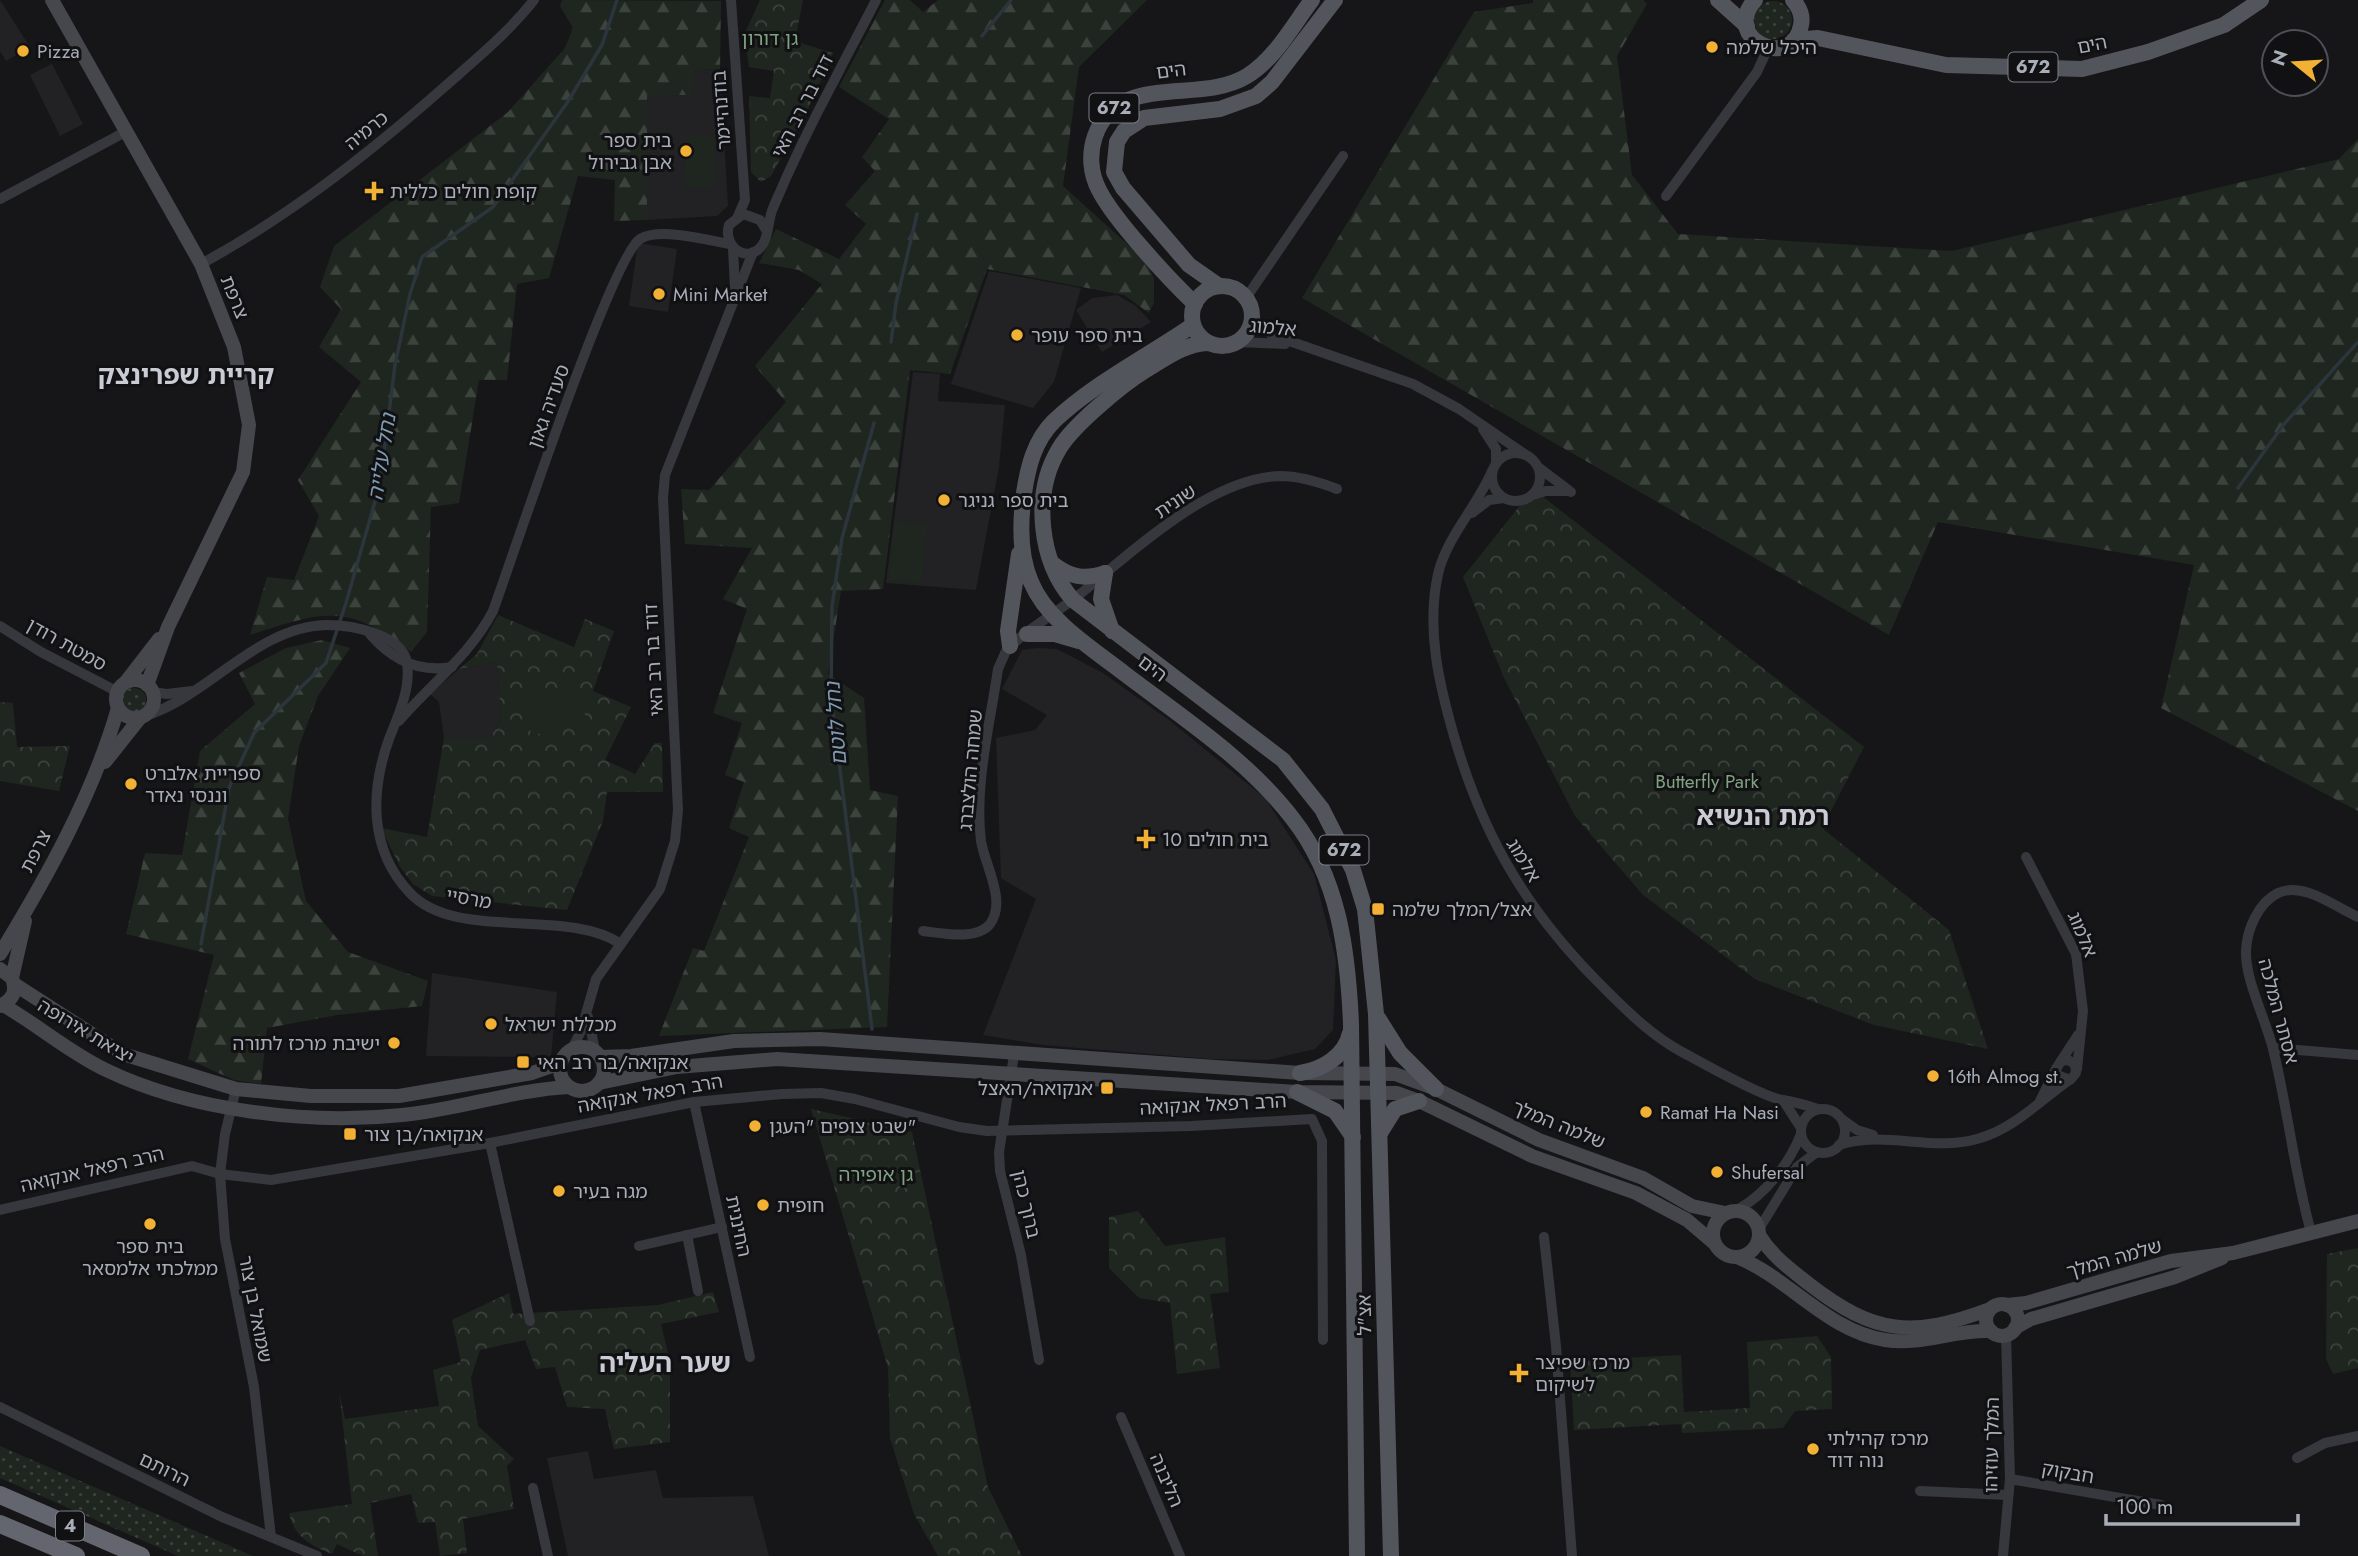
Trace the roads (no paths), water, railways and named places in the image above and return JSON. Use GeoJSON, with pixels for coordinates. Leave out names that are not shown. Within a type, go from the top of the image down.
{"type":"FeatureCollection","features":[{"type":"Feature","properties":{"kind":"highway","name":"4"},"geometry":{"type":"LineString","coordinates":[[0,1495],[141,1556]]}},
{"type":"Feature","properties":{"kind":"highway","name":"4"},"geometry":{"type":"LineString","coordinates":[[0,1524],[76,1556]]}},
{"type":"Feature","properties":{"kind":"main road","name":"הים"},"geometry":{"type":"LineString","coordinates":[[1195,304],[1099,191],[1091,163],[1097,130],[1116,106],[1132,99],[1222,85],[1248,75],[1270,56],[1312,0]]}},
{"type":"Feature","properties":{"kind":"main road","name":"672"},"geometry":{"type":"LineString","coordinates":[[1219,286],[1189,265],[1123,188],[1114,172],[1117,142],[1124,131],[1144,118],[1220,109],[1256,96],[1272,82],[1335,0]]}},
{"type":"Feature","properties":{"kind":"main road"},"geometry":{"type":"LineString","coordinates":[[1718,0],[1746,26],[1754,40],[1768,48]]}},
{"type":"Feature","properties":{"kind":"main road"},"geometry":{"type":"LineString","coordinates":[[1746,26],[1748,11],[1755,0]]}},
{"type":"Feature","properties":{"kind":"main road"},"geometry":{"type":"LineString","coordinates":[[1793,0],[1802,19],[1794,40]]}},
{"type":"Feature","properties":{"kind":"main road","name":"הים"},"geometry":{"type":"LineString","coordinates":[[1794,40],[1818,38],[1946,65],[2082,69],[2148,52],[2224,25],[2261,0]]}},
{"type":"Feature","properties":{"kind":"main road","name":"672"},"geometry":{"type":"LineString","coordinates":[[1768,48],[1782,47],[1794,40]]}},
{"type":"Feature","properties":{"kind":"main road"},"geometry":{"type":"LineString","coordinates":[[1219,286],[1231,287],[1246,298],[1252,317],[1248,330],[1238,342],[1223,346],[1208,343],[1194,325],[1195,304],[1207,290],[1219,286]]}},
{"type":"Feature","properties":{"kind":"main road","name":"הים"},"geometry":{"type":"LineString","coordinates":[[1194,325],[1074,406],[1045,432],[1037,443],[1027,475],[1021,538],[1030,582],[1054,615],[1096,652],[1218,745],[1263,783],[1294,819],[1311,845],[1336,905],[1348,963],[1352,1024],[1352,1094]]}},
{"type":"Feature","properties":{"kind":"main road","name":"הים"},"geometry":{"type":"LineString","coordinates":[[1208,343],[1189,344],[1125,383],[1061,446],[1050,469],[1043,510],[1046,549],[1073,600],[1283,760],[1322,809],[1353,870],[1366,909],[1376,1014],[1378,1072]]}},
{"type":"Feature","properties":{"kind":"main road"},"geometry":{"type":"LineString","coordinates":[[1010,646],[1008,631],[1021,538]]}},
{"type":"Feature","properties":{"kind":"main road"},"geometry":{"type":"LineString","coordinates":[[1050,561],[1075,577],[1092,578],[1105,573],[1101,599],[1113,633]]}},
{"type":"Feature","properties":{"kind":"main road"},"geometry":{"type":"LineString","coordinates":[[1027,634],[1067,636],[1096,652]]}},
{"type":"Feature","properties":{"kind":"main road"},"geometry":{"type":"LineString","coordinates":[[1376,1014],[1400,1053],[1436,1089]]}},
{"type":"Feature","properties":{"kind":"main road"},"geometry":{"type":"LineString","coordinates":[[1300,1073],[1321,1068],[1335,1057],[1348,1039],[1352,1024]]}},
{"type":"Feature","properties":{"kind":"main road","name":"אצ\"ל"},"geometry":{"type":"LineString","coordinates":[[1378,1072],[1392,1554]]}},
{"type":"Feature","properties":{"kind":"main road"},"geometry":{"type":"LineString","coordinates":[[1297,1092],[1335,1111],[1353,1137]]}},
{"type":"Feature","properties":{"kind":"main road","name":"אצ\"ל"},"geometry":{"type":"LineString","coordinates":[[1352,1094],[1357,1556]]}},
{"type":"Feature","properties":{"kind":"main road"},"geometry":{"type":"LineString","coordinates":[[1380,1135],[1395,1109],[1419,1101]]}},
{"type":"Feature","properties":{"kind":"street","name":"צרפת"},"geometry":{"type":"LineString","coordinates":[[52,0],[201,264],[234,347],[246,402],[249,441],[243,472],[168,627],[150,688]]}},
{"type":"Feature","properties":{"kind":"street","name":"כרמיה"},"geometry":{"type":"LineString","coordinates":[[201,264],[307,201],[442,90],[513,26],[534,0]]}},
{"type":"Feature","properties":{"kind":"street","name":"בודנהיימר"},"geometry":{"type":"LineString","coordinates":[[731,0],[745,200],[738,216]]}},
{"type":"Feature","properties":{"kind":"street","name":"דוד בר רב האי"},"geometry":{"type":"LineString","coordinates":[[766,230],[807,130],[876,0]]}},
{"type":"Feature","properties":{"kind":"street"},"geometry":{"type":"LineString","coordinates":[[1666,196],[1757,72],[1768,48]]}},
{"type":"Feature","properties":{"kind":"street"},"geometry":{"type":"LineString","coordinates":[[0,199],[127,131]]}},
{"type":"Feature","properties":{"kind":"street"},"geometry":{"type":"LineString","coordinates":[[1246,298],[1343,156]]}},
{"type":"Feature","properties":{"kind":"street"},"geometry":{"type":"LineString","coordinates":[[738,216],[755,216],[766,230],[762,246],[753,252],[743,253],[731,246],[727,231],[738,216]]}},
{"type":"Feature","properties":{"kind":"street","name":"סעדיה גאון"},"geometry":{"type":"LineString","coordinates":[[453,667],[493,611],[599,317],[632,248],[645,237],[661,234],[731,246]]}},
{"type":"Feature","properties":{"kind":"street","name":"דוד בר רב האי"},"geometry":{"type":"LineString","coordinates":[[731,246],[734,301]]}},
{"type":"Feature","properties":{"kind":"street","name":"דוד בר רב האי"},"geometry":{"type":"LineString","coordinates":[[572,1049],[582,1031],[596,979],[660,890],[671,860],[678,825],[663,498],[665,475],[753,252]]}},
{"type":"Feature","properties":{"kind":"street","name":"אלמוג"},"geometry":{"type":"LineString","coordinates":[[1252,317],[1272,335],[1413,384],[1476,421],[1525,455]]}},
{"type":"Feature","properties":{"kind":"street","name":"אלמוג"},"geometry":{"type":"LineString","coordinates":[[1238,342],[1306,347]]}},
{"type":"Feature","properties":{"kind":"street","name":"אלמוג"},"geometry":{"type":"LineString","coordinates":[[1476,421],[1496,449],[1494,467],[1443,558],[1435,593],[1434,639],[1438,673],[1475,801],[1511,876],[1560,942],[1650,1030],[1679,1051],[1783,1100],[1818,1109]]}},
{"type":"Feature","properties":{"kind":"street"},"geometry":{"type":"LineString","coordinates":[[1509,454],[1525,455],[1538,466],[1571,492],[1556,489],[1518,501],[1504,498],[1494,488],[1494,467],[1509,454]]}},
{"type":"Feature","properties":{"kind":"street"},"geometry":{"type":"LineString","coordinates":[[1532,495],[1539,483],[1538,466]]}},
{"type":"Feature","properties":{"kind":"street","name":"שונית"},"geometry":{"type":"LineString","coordinates":[[1054,615],[1186,513],[1226,490],[1255,480],[1279,476],[1298,477],[1337,489]]}},
{"type":"Feature","properties":{"kind":"street","name":"אלמוג"},"geometry":{"type":"LineString","coordinates":[[1462,524],[1489,500],[1504,498]]}},
{"type":"Feature","properties":{"kind":"street"},"geometry":{"type":"LineString","coordinates":[[1010,646],[1054,615]]}},
{"type":"Feature","properties":{"kind":"street"},"geometry":{"type":"LineString","coordinates":[[192,691],[167,694],[136,680],[121,688],[118,708],[125,716],[143,717],[173,705],[275,639],[298,629],[331,625],[370,634],[388,653],[407,664],[433,669],[453,667]]}},
{"type":"Feature","properties":{"kind":"street","name":"סמטת רודן"},"geometry":{"type":"LineString","coordinates":[[0,626],[41,652],[121,688]]}},
{"type":"Feature","properties":{"kind":"street","name":"צרפת"},"geometry":{"type":"LineString","coordinates":[[121,688],[168,627]]}},
{"type":"Feature","properties":{"kind":"street","name":"שמחה הולצברג"},"geometry":{"type":"LineString","coordinates":[[923,931],[955,934],[983,930],[989,925],[997,908],[984,855],[980,822],[998,669],[1010,646]]}},
{"type":"Feature","properties":{"kind":"street","name":"מרסיי"},"geometry":{"type":"LineString","coordinates":[[407,664],[405,689],[381,766],[377,822],[387,859],[412,895],[431,908],[458,916],[590,930],[621,944]]}},
{"type":"Feature","properties":{"kind":"street","name":"מרסיי"},"geometry":{"type":"LineString","coordinates":[[396,724],[453,667]]}},
{"type":"Feature","properties":{"kind":"street"},"geometry":{"type":"LineString","coordinates":[[143,717],[153,705],[150,688]]}},
{"type":"Feature","properties":{"kind":"street","name":"צרפת"},"geometry":{"type":"LineString","coordinates":[[0,954],[28,908],[96,774],[118,708]]}},
{"type":"Feature","properties":{"kind":"street","name":"צרפת"},"geometry":{"type":"LineString","coordinates":[[96,774],[143,717]]}},
{"type":"Feature","properties":{"kind":"street","name":"אלמוג"},"geometry":{"type":"LineString","coordinates":[[1840,1118],[1857,1130],[1880,1137],[1949,1143],[1976,1140],[2009,1125],[2070,1080],[2077,1070],[2083,993],[2076,954],[2026,857]]}},
{"type":"Feature","properties":{"kind":"street","name":"אסתר המלכה"},"geometry":{"type":"LineString","coordinates":[[2311,1232],[2273,1048],[2246,954],[2248,935],[2265,902],[2280,891],[2298,891],[2317,896],[2358,917]]}},
{"type":"Feature","properties":{"kind":"street","name":"צרפת"},"geometry":{"type":"LineString","coordinates":[[1,1006],[12,996],[9,977],[28,908]]}},
{"type":"Feature","properties":{"kind":"street","name":"יציאת אירופה"},"geometry":{"type":"LineString","coordinates":[[9,977],[123,1054],[236,1089]]}},
{"type":"Feature","properties":{"kind":"street","name":"יציאת אירופה"},"geometry":{"type":"LineString","coordinates":[[1,1006],[103,1069],[143,1085],[231,1109]]}},
{"type":"Feature","properties":{"kind":"street","name":"דוד בר רב האי"},"geometry":{"type":"LineString","coordinates":[[588,1006],[598,1054]]}},
{"type":"Feature","properties":{"kind":"street","name":"אלמוג"},"geometry":{"type":"LineString","coordinates":[[2038,1105],[2081,1031]]}},
{"type":"Feature","properties":{"kind":"street","name":"הרב רפאל אנקואה"},"geometry":{"type":"LineString","coordinates":[[598,1054],[631,1056],[734,1041],[781,1039],[1300,1073],[1378,1072]]}},
{"type":"Feature","properties":{"kind":"street"},"geometry":{"type":"LineString","coordinates":[[236,1089],[312,1096],[398,1096],[532,1073],[561,1063],[572,1049],[586,1047],[598,1054],[605,1070],[599,1083],[587,1091],[569,1087],[561,1077],[561,1063]]}},
{"type":"Feature","properties":{"kind":"street"},"geometry":{"type":"LineString","coordinates":[[2273,1048],[2358,1055]]}},
{"type":"Feature","properties":{"kind":"street","name":"ברוך כהן"},"geometry":{"type":"LineString","coordinates":[[1014,1055],[1001,1131],[1000,1171],[1021,1255],[1040,1360]]}},
{"type":"Feature","properties":{"kind":"street","name":"הרב רפאל אנקואה"},"geometry":{"type":"LineString","coordinates":[[599,1083],[677,1067],[777,1059],[1011,1076],[1297,1092],[1378,1093]]}},
{"type":"Feature","properties":{"kind":"street"},"geometry":{"type":"LineString","coordinates":[[2070,1080],[2059,1077],[2059,1065],[2071,1060],[2077,1070]]}},
{"type":"Feature","properties":{"kind":"street","name":"שלמה המלך"},"geometry":{"type":"LineString","coordinates":[[1378,1072],[1403,1076],[1436,1089],[1539,1140],[1643,1178],[1692,1206],[1731,1211]]}},
{"type":"Feature","properties":{"kind":"street","name":"הרב רפאל אנקואה"},"geometry":{"type":"LineString","coordinates":[[231,1109],[316,1117],[374,1118],[404,1115],[536,1089],[569,1087]]}},
{"type":"Feature","properties":{"kind":"street","name":"שמואל בן צור"},"geometry":{"type":"LineString","coordinates":[[236,1089],[220,1174],[225,1239],[254,1387],[271,1537]]}},
{"type":"Feature","properties":{"kind":"street","name":"הרב רפאל אנקואה"},"geometry":{"type":"LineString","coordinates":[[0,1210],[192,1166],[220,1174],[271,1180],[490,1143],[694,1102],[821,1093],[855,1099],[959,1127],[1001,1131],[1191,1126],[1312,1119],[1322,1141],[1323,1340]]}},
{"type":"Feature","properties":{"kind":"street","name":"שלמה המלך"},"geometry":{"type":"LineString","coordinates":[[1378,1093],[1397,1093],[1419,1101],[1513,1148],[1653,1201],[1687,1220],[1714,1243]]}},
{"type":"Feature","properties":{"kind":"street"},"geometry":{"type":"LineString","coordinates":[[1731,1211],[1751,1216],[1776,1258],[1840,1307],[1863,1320],[1886,1326],[1913,1327],[2007,1305],[2016,1313],[2011,1331],[1976,1330],[1914,1342],[1869,1337],[1832,1319],[1766,1270],[1723,1253],[1714,1243],[1713,1228],[1731,1211],[1762,1192],[1793,1152],[1801,1130],[1808,1115],[1818,1109],[1833,1112],[1840,1118],[1844,1132],[1839,1145],[1828,1152],[1817,1152],[1807,1146],[1801,1130],[1783,1100]]}},
{"type":"Feature","properties":{"kind":"street","name":"החיננית"},"geometry":{"type":"LineString","coordinates":[[694,1102],[750,1357]]}},
{"type":"Feature","properties":{"kind":"street","name":"אלמוג"},"geometry":{"type":"LineString","coordinates":[[1839,1145],[1880,1137]]}},
{"type":"Feature","properties":{"kind":"street"},"geometry":{"type":"LineString","coordinates":[[490,1143],[530,1321]]}},
{"type":"Feature","properties":{"kind":"street"},"geometry":{"type":"LineString","coordinates":[[1737,1257],[1752,1251],[1759,1232],[1797,1167],[1817,1152]]}},
{"type":"Feature","properties":{"kind":"street","name":"שלמה המלך"},"geometry":{"type":"LineString","coordinates":[[2011,1331],[2031,1320],[2175,1277],[2233,1253],[2311,1232],[2357,1224]]}},
{"type":"Feature","properties":{"kind":"street"},"geometry":{"type":"LineString","coordinates":[[639,1246],[722,1227]]}},
{"type":"Feature","properties":{"kind":"street"},"geometry":{"type":"LineString","coordinates":[[687,1235],[698,1291]]}},
{"type":"Feature","properties":{"kind":"street"},"geometry":{"type":"LineString","coordinates":[[1544,1237],[1556,1346],[1572,1556]]}},
{"type":"Feature","properties":{"kind":"street","name":"שלמה המלך"},"geometry":{"type":"LineString","coordinates":[[2007,1305],[2026,1303],[2193,1256],[2233,1253]]}},
{"type":"Feature","properties":{"kind":"street"},"geometry":{"type":"LineString","coordinates":[[1990,1309],[1986,1320],[1991,1331]]}},
{"type":"Feature","properties":{"kind":"street","name":"המלך עוזיהו"},"geometry":{"type":"LineString","coordinates":[[2003,1556],[2010,1479],[2011,1331]]}},
{"type":"Feature","properties":{"kind":"street","name":"הרותם"},"geometry":{"type":"LineString","coordinates":[[0,1407],[222,1517],[317,1556]]}},
{"type":"Feature","properties":{"kind":"street","name":"הליבנה"},"geometry":{"type":"LineString","coordinates":[[1121,1417],[1180,1556]]}},
{"type":"Feature","properties":{"kind":"street"},"geometry":{"type":"LineString","coordinates":[[2297,1458],[2325,1443],[2358,1436]]}},
{"type":"Feature","properties":{"kind":"street","name":"חבקוק"},"geometry":{"type":"LineString","coordinates":[[2010,1479],[2161,1505]]}},
{"type":"Feature","properties":{"kind":"street"},"geometry":{"type":"LineString","coordinates":[[533,1488],[548,1556]]}},
{"type":"Feature","properties":{"kind":"street"},"geometry":{"type":"LineString","coordinates":[[1920,1491],[2008,1495]]}},
{"type":"Feature","properties":{"kind":"waterway","name":"נחל עלייה"},"geometry":{"type":"LineString","coordinates":[[201,944],[229,788],[254,733],[326,663],[346,603],[380,484],[395,365],[410,294],[422,257],[493,207],[567,103],[602,45],[617,0]]}},
{"type":"Feature","properties":{"kind":"waterway","name":"נחל לוטם"},"geometry":{"type":"LineString","coordinates":[[982,36],[1011,0]]}},
{"type":"Feature","properties":{"kind":"waterway","name":"נחל לוטם"},"geometry":{"type":"LineString","coordinates":[[891,342],[896,303],[917,214]]}},
{"type":"Feature","properties":{"kind":"waterway"},"geometry":{"type":"LineString","coordinates":[[2238,488],[2284,424],[2358,342]]}},
{"type":"Feature","properties":{"kind":"waterway","name":"נחל לוטם"},"geometry":{"type":"LineString","coordinates":[[872,1029],[831,696],[832,607],[842,538],[874,423]]}},
{"type":"Feature","properties":{"kind":"place","name":"היכל שלמה"},"geometry":{"type":"Point","coordinates":[1712,47]}},
{"type":"Feature","properties":{"kind":"place","name":"Pizza"},"geometry":{"type":"Point","coordinates":[23,51]}},
{"type":"Feature","properties":{"kind":"place","name":"בית ספר אבן גבירול"},"geometry":{"type":"Point","coordinates":[686,151]}},
{"type":"Feature","properties":{"kind":"place","name":"קופת חולים כללית"},"geometry":{"type":"Point","coordinates":[374,191]}},
{"type":"Feature","properties":{"kind":"place","name":"Mini Market"},"geometry":{"type":"Point","coordinates":[659,294]}},
{"type":"Feature","properties":{"kind":"place","name":"בית ספר עופר"},"geometry":{"type":"Point","coordinates":[1017,335]}},
{"type":"Feature","properties":{"kind":"place","name":"בית ספר גניגר"},"geometry":{"type":"Point","coordinates":[944,500]}},
{"type":"Feature","properties":{"kind":"place","name":"ספריית אלברט וננסי נאדר"},"geometry":{"type":"Point","coordinates":[131,784]}},
{"type":"Feature","properties":{"kind":"place","name":"בית חולים 10"},"geometry":{"type":"Point","coordinates":[1146,839]}},
{"type":"Feature","properties":{"kind":"place","name":"אצל/המלך שלמה"},"geometry":{"type":"Point","coordinates":[1378,909]}},
{"type":"Feature","properties":{"kind":"place","name":"מכללת ישראל"},"geometry":{"type":"Point","coordinates":[491,1024]}},
{"type":"Feature","properties":{"kind":"place","name":"ישיבת מרכז לתורה"},"geometry":{"type":"Point","coordinates":[394,1043]}},
{"type":"Feature","properties":{"kind":"place","name":"אנקואה/בר רב האי"},"geometry":{"type":"Point","coordinates":[523,1062]}},
{"type":"Feature","properties":{"kind":"place","name":"16th Almog st."},"geometry":{"type":"Point","coordinates":[1933,1076]}},
{"type":"Feature","properties":{"kind":"place","name":"אנקואה/האצל"},"geometry":{"type":"Point","coordinates":[1107,1088]}},
{"type":"Feature","properties":{"kind":"place","name":"Ramat Ha Nasi"},"geometry":{"type":"Point","coordinates":[1646,1112]}},
{"type":"Feature","properties":{"kind":"place","name":"שבט צופים \"העגן\""},"geometry":{"type":"Point","coordinates":[755,1126]}},
{"type":"Feature","properties":{"kind":"place","name":"אנקואה/בן צור"},"geometry":{"type":"Point","coordinates":[350,1134]}},
{"type":"Feature","properties":{"kind":"place","name":"Shufersal"},"geometry":{"type":"Point","coordinates":[1717,1172]}},
{"type":"Feature","properties":{"kind":"place","name":"מגה בעיר"},"geometry":{"type":"Point","coordinates":[559,1191]}},
{"type":"Feature","properties":{"kind":"place","name":"חופית"},"geometry":{"type":"Point","coordinates":[763,1205]}},
{"type":"Feature","properties":{"kind":"place","name":"בית ספר ממלכתי אלמסאר"},"geometry":{"type":"Point","coordinates":[150,1224]}},
{"type":"Feature","properties":{"kind":"place","name":"מרכז שפיצר לשיקום"},"geometry":{"type":"Point","coordinates":[1519,1373]}},
{"type":"Feature","properties":{"kind":"place","name":"מרכז קהילתי נוה דוד"},"geometry":{"type":"Point","coordinates":[1813,1449]}},
{"type":"Feature","properties":{"kind":"district","name":"קריית שפרינצק"},"geometry":{"type":"Point","coordinates":[186,375]}},
{"type":"Feature","properties":{"kind":"district","name":"רמת הנשיא"},"geometry":{"type":"Point","coordinates":[1763,816]}},
{"type":"Feature","properties":{"kind":"district","name":"שער העליה"},"geometry":{"type":"Point","coordinates":[665,1363]}},
{"type":"Feature","properties":{"kind":"park label","name":"גן דורון"},"geometry":{"type":"Point","coordinates":[770,38]}},
{"type":"Feature","properties":{"kind":"park label","name":"Butterfly Park"},"geometry":{"type":"Point","coordinates":[1707,781]}},
{"type":"Feature","properties":{"kind":"park label","name":"גן אופירה"},"geometry":{"type":"Point","coordinates":[876,1174]}}]}
